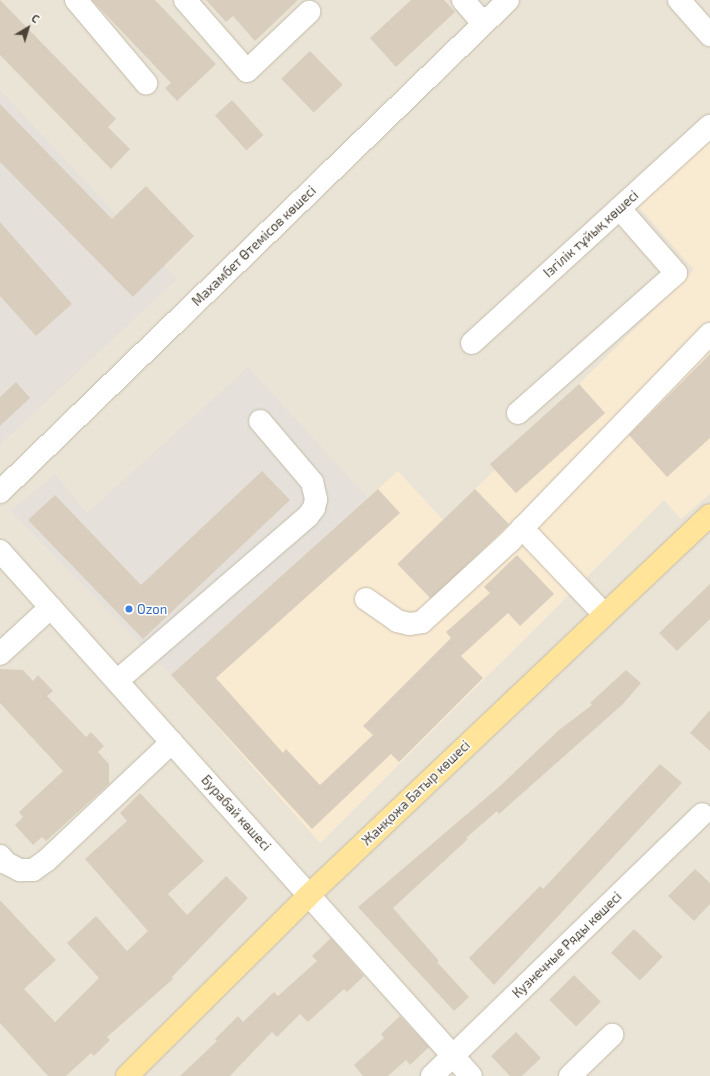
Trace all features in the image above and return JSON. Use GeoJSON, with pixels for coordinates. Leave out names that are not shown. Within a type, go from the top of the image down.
{"type":"FeatureCollection","features":[{"type":"Feature","properties":{"kind":"main road","name":"Жанқожа Батыр көшесі"},"geometry":{"type":"LineString","coordinates":[[127,1076],[309,895],[710,515]]}},
{"type":"Feature","properties":{"kind":"street"},"geometry":{"type":"LineString","coordinates":[[76,0],[146,83]]}},
{"type":"Feature","properties":{"kind":"street"},"geometry":{"type":"LineString","coordinates":[[185,0],[247,71],[309,12]]}},
{"type":"Feature","properties":{"kind":"street"},"geometry":{"type":"LineString","coordinates":[[463,0],[484,23]]}},
{"type":"Feature","properties":{"kind":"street","name":"Махамбет Өтемісов көшесі"},"geometry":{"type":"LineString","coordinates":[[0,492],[508,0]]}},
{"type":"Feature","properties":{"kind":"street"},"geometry":{"type":"LineString","coordinates":[[679,0],[710,35]]}},
{"type":"Feature","properties":{"kind":"street","name":"Ізгілік тұйық көшесі"},"geometry":{"type":"LineString","coordinates":[[472,343],[710,126]]}},
{"type":"Feature","properties":{"kind":"street"},"geometry":{"type":"LineString","coordinates":[[518,413],[676,273],[620,208]]}},
{"type":"Feature","properties":{"kind":"street"},"geometry":{"type":"LineString","coordinates":[[366,599],[397,621],[410,624],[422,622],[522,528],[710,334]]}},
{"type":"Feature","properties":{"kind":"street"},"geometry":{"type":"LineString","coordinates":[[117,681],[308,516],[314,508],[316,499],[312,482],[260,421]]}},
{"type":"Feature","properties":{"kind":"street"},"geometry":{"type":"LineString","coordinates":[[522,528],[604,614]]}},
{"type":"Feature","properties":{"kind":"street","name":"Бурабай көшесі"},"geometry":{"type":"LineString","coordinates":[[0,551],[471,1076]]}},
{"type":"Feature","properties":{"kind":"street"},"geometry":{"type":"LineString","coordinates":[[0,654],[51,607]]}},
{"type":"Feature","properties":{"kind":"street"},"geometry":{"type":"LineString","coordinates":[[0,856],[20,870],[33,870],[46,861],[172,742]]}},
{"type":"Feature","properties":{"kind":"street","name":"Кузнечные Ряды көшесі"},"geometry":{"type":"LineString","coordinates":[[432,1076],[702,814]]}},
{"type":"Feature","properties":{"kind":"street"},"geometry":{"type":"LineString","coordinates":[[570,1076],[612,1035]]}},
{"type":"Feature","properties":{"kind":"shaded area"},"geometry":{"type":"Polygon","coordinates":[[[0,0],[710,0],[710,1076],[0,1076],[0,0]]]}},
{"type":"Feature","properties":{"kind":"shaded area"},"geometry":{"type":"Polygon","coordinates":[[[0,90],[177,279],[0,445],[0,90]]]}},
{"type":"Feature","properties":{"kind":"shaded area"},"geometry":{"type":"Polygon","coordinates":[[[710,126],[710,494],[681,519],[664,500],[320,843],[171,675],[398,471],[443,520],[495,470],[491,466],[579,384],[694,270],[631,198],[710,126]]]}},
{"type":"Feature","properties":{"kind":"shaded area"},"geometry":{"type":"Polygon","coordinates":[[[248,367],[368,498],[171,675],[10,511],[55,474],[87,513],[248,367]]]}},
{"type":"Feature","properties":{"kind":"building"},"geometry":{"type":"Polygon","coordinates":[[[0,0],[116,119],[108,127],[130,149],[111,169],[0,55],[0,0]]]}},
{"type":"Feature","properties":{"kind":"building"},"geometry":{"type":"Polygon","coordinates":[[[92,0],[155,0],[216,64],[177,101],[165,88],[171,83],[92,0]]]}},
{"type":"Feature","properties":{"kind":"building"},"geometry":{"type":"Polygon","coordinates":[[[206,0],[298,0],[255,41],[233,16],[226,22],[206,0]]]}},
{"type":"Feature","properties":{"kind":"building"},"geometry":{"type":"Polygon","coordinates":[[[411,0],[444,0],[455,12],[396,67],[370,38],[411,0]]]}},
{"type":"Feature","properties":{"kind":"building"},"geometry":{"type":"Polygon","coordinates":[[[310,51],[343,85],[314,113],[281,79],[310,51]]]}},
{"type":"Feature","properties":{"kind":"building"},"geometry":{"type":"Polygon","coordinates":[[[232,100],[263,135],[246,150],[215,115],[232,100]]]}},
{"type":"Feature","properties":{"kind":"building"},"geometry":{"type":"Polygon","coordinates":[[[0,104],[112,219],[146,186],[194,236],[133,297],[0,162],[0,104]]]}},
{"type":"Feature","properties":{"kind":"building"},"geometry":{"type":"Polygon","coordinates":[[[0,222],[72,304],[36,336],[0,296],[0,222]]]}},
{"type":"Feature","properties":{"kind":"building"},"geometry":{"type":"Polygon","coordinates":[[[710,354],[710,438],[667,477],[629,435],[710,354]]]}},
{"type":"Feature","properties":{"kind":"building"},"geometry":{"type":"Polygon","coordinates":[[[16,382],[30,398],[0,426],[0,397],[16,382]]]}},
{"type":"Feature","properties":{"kind":"building"},"geometry":{"type":"Polygon","coordinates":[[[579,384],[605,413],[516,493],[490,464],[579,384]]]}},
{"type":"Feature","properties":{"kind":"building"},"geometry":{"type":"Polygon","coordinates":[[[262,471],[290,500],[143,639],[28,520],[55,495],[141,585],[262,471]]]}},
{"type":"Feature","properties":{"kind":"building"},"geometry":{"type":"Polygon","coordinates":[[[378,489],[400,513],[216,678],[283,753],[286,749],[320,785],[373,735],[363,726],[451,638],[446,632],[490,593],[484,587],[517,555],[554,594],[520,626],[508,613],[461,656],[483,678],[399,762],[391,754],[312,829],[171,675],[378,489]]]}},
{"type":"Feature","properties":{"kind":"building"},"geometry":{"type":"Polygon","coordinates":[[[475,489],[509,524],[431,599],[397,564],[475,489]]]}},
{"type":"Feature","properties":{"kind":"building"},"geometry":{"type":"Polygon","coordinates":[[[710,584],[710,619],[677,651],[659,633],[710,584]]]}},
{"type":"Feature","properties":{"kind":"building"},"geometry":{"type":"Polygon","coordinates":[[[0,669],[23,670],[33,681],[38,675],[53,691],[47,696],[86,737],[91,732],[104,746],[98,752],[109,764],[109,784],[46,841],[42,837],[33,845],[15,825],[23,817],[19,812],[63,771],[0,703],[0,669]]]}},
{"type":"Feature","properties":{"kind":"building"},"geometry":{"type":"Polygon","coordinates":[[[626,670],[641,683],[623,704],[499,814],[497,811],[466,838],[468,839],[393,908],[439,961],[437,962],[469,997],[454,1011],[358,907],[500,786],[559,730],[592,705],[590,703],[626,670]]]}},
{"type":"Feature","properties":{"kind":"building"},"geometry":{"type":"Polygon","coordinates":[[[710,710],[710,751],[690,733],[710,710]]]}},
{"type":"Feature","properties":{"kind":"building"},"geometry":{"type":"Polygon","coordinates":[[[660,764],[682,783],[494,985],[469,958],[540,886],[543,889],[660,764]]]}},
{"type":"Feature","properties":{"kind":"building"},"geometry":{"type":"Polygon","coordinates":[[[140,793],[204,861],[168,894],[187,915],[226,876],[248,898],[172,977],[173,979],[107,1037],[110,1040],[94,1056],[91,1053],[66,1076],[48,1076],[0,1023],[0,900],[56,960],[24,989],[55,1022],[99,978],[67,943],[96,916],[127,951],[148,931],[85,859],[127,821],[120,813],[140,793]]]}},
{"type":"Feature","properties":{"kind":"building"},"geometry":{"type":"Polygon","coordinates":[[[695,869],[710,883],[710,904],[694,921],[668,896],[695,869]]]}},
{"type":"Feature","properties":{"kind":"building"},"geometry":{"type":"Polygon","coordinates":[[[634,929],[663,957],[640,981],[611,953],[634,929]]]}},
{"type":"Feature","properties":{"kind":"building"},"geometry":{"type":"Polygon","coordinates":[[[331,938],[364,976],[347,992],[344,989],[308,1022],[300,1014],[277,1037],[272,1032],[230,1076],[180,1076],[217,1041],[215,1039],[238,1016],[243,1022],[274,992],[278,996],[317,961],[312,956],[331,938]]]}},
{"type":"Feature","properties":{"kind":"building"},"geometry":{"type":"Polygon","coordinates":[[[574,975],[601,1002],[576,1027],[549,1000],[574,975]]]}},
{"type":"Feature","properties":{"kind":"building"},"geometry":{"type":"Polygon","coordinates":[[[400,1016],[429,1047],[410,1065],[406,1060],[388,1076],[363,1076],[354,1065],[384,1038],[381,1034],[400,1016]]]}},
{"type":"Feature","properties":{"kind":"building"},"geometry":{"type":"Polygon","coordinates":[[[516,1032],[541,1058],[522,1076],[510,1076],[491,1056],[516,1032]]]}},
{"type":"Feature","properties":{"kind":"place","name":"Ozon"},"geometry":{"type":"Point","coordinates":[129,609]}}]}
